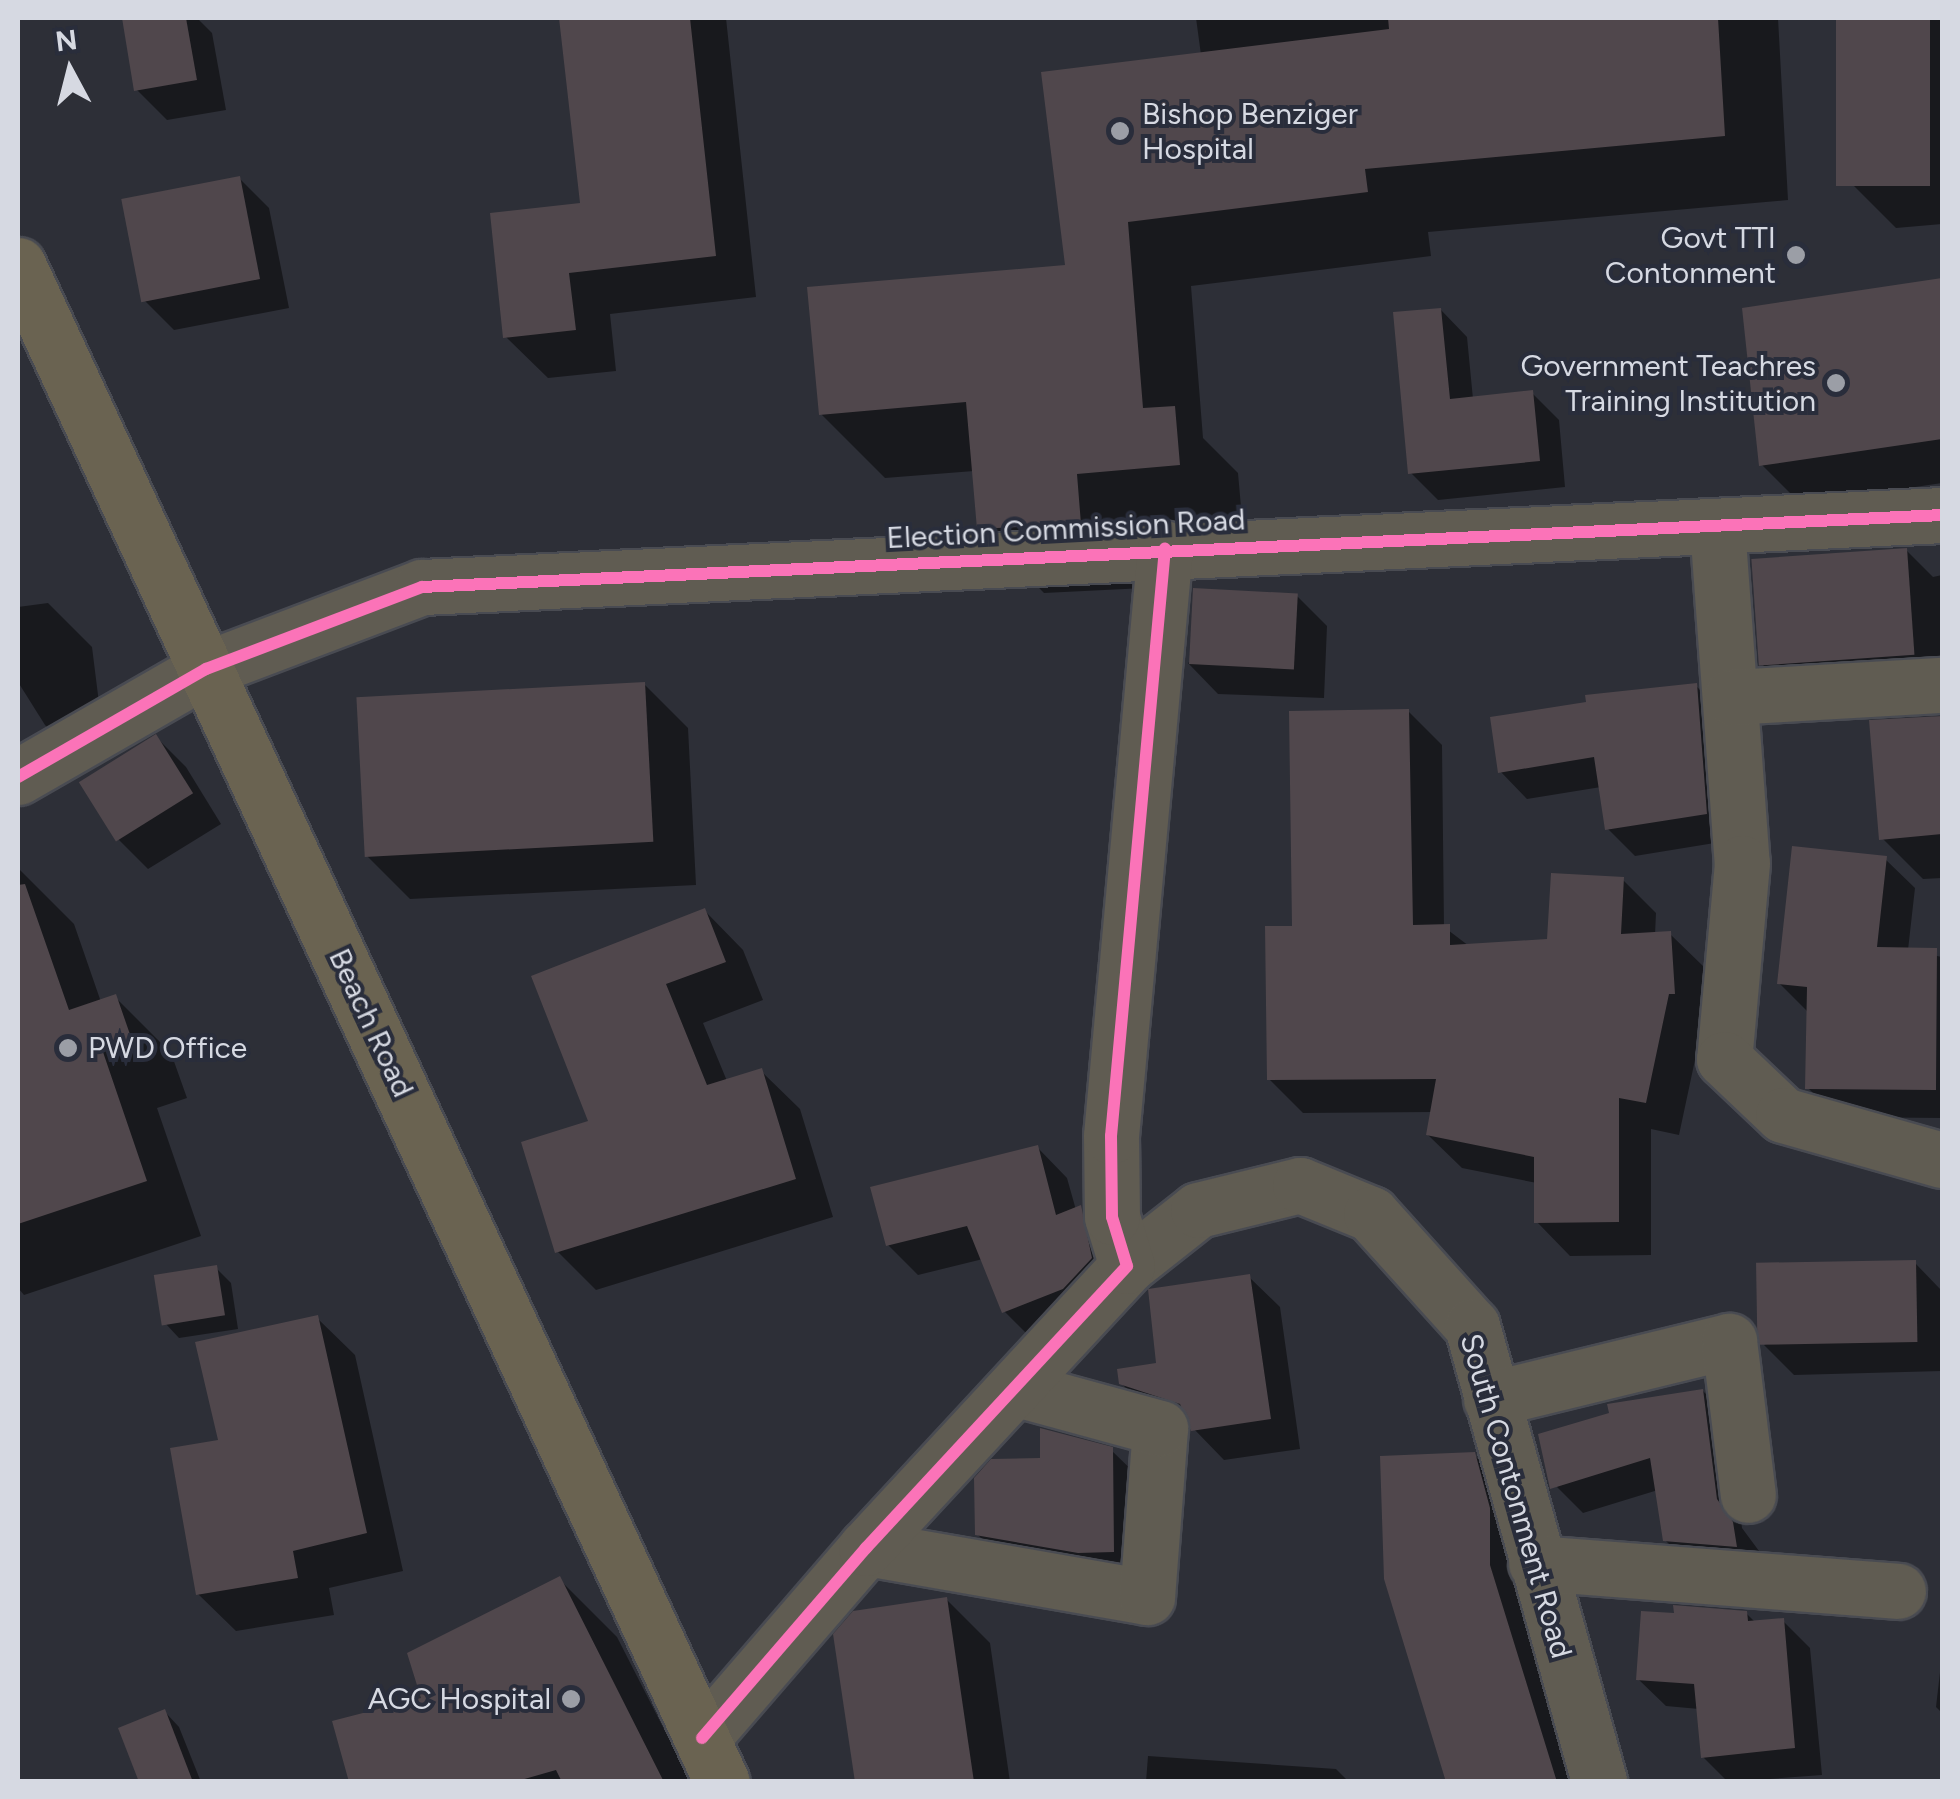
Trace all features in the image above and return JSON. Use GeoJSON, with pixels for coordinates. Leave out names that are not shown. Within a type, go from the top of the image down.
{"type":"FeatureCollection","features":[{"type":"Feature","properties":{"kind":"main road","name":"Beach Road"},"geometry":{"type":"LineString","coordinates":[[18,264],[712,1760]]}},
{"type":"Feature","properties":{"kind":"street","name":"Election Commission Road"},"geometry":{"type":"LineString","coordinates":[[18,776],[206,669],[422,587],[1165,548],[1942,515]]}},
{"type":"Feature","properties":{"kind":"street"},"geometry":{"type":"LineString","coordinates":[[1718,526],[1742,862],[1724,1060],[1782,1115],[1942,1160]]}},
{"type":"Feature","properties":{"kind":"street"},"geometry":{"type":"LineString","coordinates":[[1127,1266],[1112,1218],[1111,1136],[1165,548]]}},
{"type":"Feature","properties":{"kind":"street"},"geometry":{"type":"LineString","coordinates":[[1731,697],[1942,685]]}},
{"type":"Feature","properties":{"kind":"street","name":"South Contonment Road"},"geometry":{"type":"LineString","coordinates":[[712,1760],[866,1548],[1018,1390],[1127,1266],[1198,1210],[1300,1185],[1370,1214],[1472,1326],[1598,1782]]}},
{"type":"Feature","properties":{"kind":"street"},"geometry":{"type":"LineString","coordinates":[[1491,1398],[1729,1341],[1748,1495]]}},
{"type":"Feature","properties":{"kind":"street"},"geometry":{"type":"LineString","coordinates":[[866,1548],[1147,1597],[1160,1428],[1018,1390]]}},
{"type":"Feature","properties":{"kind":"street"},"geometry":{"type":"LineString","coordinates":[[1536,1563],[1898,1591]]}},
{"type":"Feature","properties":{"kind":"building"},"geometry":{"type":"Polygon","coordinates":[[[122,18],[186,18],[197,80],[134,91],[122,18]]]}},
{"type":"Feature","properties":{"kind":"building"},"geometry":{"type":"Polygon","coordinates":[[[559,18],[690,18],[716,256],[569,273],[576,330],[503,338],[490,213],[580,203],[559,18]]]}},
{"type":"Feature","properties":{"kind":"building"},"geometry":{"type":"Polygon","coordinates":[[[1388,18],[1718,18],[1725,136],[1365,169],[1368,192],[1128,222],[1143,408],[1175,406],[1180,465],[1077,474],[1081,524],[977,529],[966,402],[819,415],[807,287],[1065,265],[1041,72],[1389,29],[1388,18]]]}},
{"type":"Feature","properties":{"kind":"building"},"geometry":{"type":"Polygon","coordinates":[[[1836,18],[1930,18],[1930,186],[1836,186],[1836,18]]]}},
{"type":"Feature","properties":{"kind":"building"},"geometry":{"type":"Polygon","coordinates":[[[240,176],[260,279],[141,302],[121,199],[240,176]]]}},
{"type":"Feature","properties":{"kind":"building","name":"Government Teachres Training Institution"},"geometry":{"type":"Polygon","coordinates":[[[1942,278],[1942,439],[1759,466],[1742,308],[1942,278]]]}},
{"type":"Feature","properties":{"kind":"building"},"geometry":{"type":"Polygon","coordinates":[[[1441,308],[1450,399],[1533,390],[1540,461],[1408,474],[1393,312],[1441,308]]]}},
{"type":"Feature","properties":{"kind":"building"},"geometry":{"type":"Polygon","coordinates":[[[1907,548],[1914,655],[1759,666],[1751,559],[1907,548]]]}},
{"type":"Feature","properties":{"kind":"building"},"geometry":{"type":"Polygon","coordinates":[[[1193,588],[1298,593],[1294,669],[1189,664],[1193,588]]]}},
{"type":"Feature","properties":{"kind":"building"},"geometry":{"type":"Polygon","coordinates":[[[645,682],[653,842],[365,857],[356,697],[645,682]]]}},
{"type":"Feature","properties":{"kind":"building"},"geometry":{"type":"Polygon","coordinates":[[[1697,683],[1707,814],[1605,830],[1594,757],[1498,773],[1490,717],[1586,702],[1585,695],[1697,683]]]}},
{"type":"Feature","properties":{"kind":"building"},"geometry":{"type":"Polygon","coordinates":[[[1409,709],[1413,925],[1450,924],[1450,945],[1547,939],[1551,873],[1624,877],[1621,934],[1671,931],[1675,994],[1669,994],[1646,1103],[1619,1098],[1619,1222],[1534,1223],[1534,1157],[1426,1135],[1436,1079],[1267,1080],[1265,926],[1292,926],[1289,711],[1409,709]]]}},
{"type":"Feature","properties":{"kind":"building"},"geometry":{"type":"Polygon","coordinates":[[[1942,716],[1942,834],[1879,840],[1869,720],[1942,716]]]}},
{"type":"Feature","properties":{"kind":"building"},"geometry":{"type":"Polygon","coordinates":[[[156,734],[193,793],[116,842],[79,782],[156,734]]]}},
{"type":"Feature","properties":{"kind":"building"},"geometry":{"type":"Polygon","coordinates":[[[1792,846],[1887,856],[1877,947],[1937,948],[1936,1090],[1805,1089],[1807,987],[1777,984],[1792,846]]]}},
{"type":"Feature","properties":{"kind":"building","name":"PWD Office"},"geometry":{"type":"Polygon","coordinates":[[[25,884],[69,1010],[116,994],[133,1043],[103,1052],[147,1181],[18,1224],[18,885],[25,884]]]}},
{"type":"Feature","properties":{"kind":"building"},"geometry":{"type":"Polygon","coordinates":[[[705,908],[726,962],[666,984],[707,1085],[762,1068],[796,1179],[555,1253],[521,1142],[588,1121],[531,976],[705,908]]]}},
{"type":"Feature","properties":{"kind":"building"},"geometry":{"type":"Polygon","coordinates":[[[1038,1145],[1056,1215],[1081,1205],[1092,1258],[1063,1289],[1002,1313],[967,1226],[886,1246],[870,1187],[1038,1145]]]}},
{"type":"Feature","properties":{"kind":"building"},"geometry":{"type":"Polygon","coordinates":[[[1916,1260],[1917,1342],[1757,1345],[1756,1263],[1916,1260]]]}},
{"type":"Feature","properties":{"kind":"building"},"geometry":{"type":"Polygon","coordinates":[[[217,1265],[225,1315],[162,1325],[154,1275],[217,1265]]]}},
{"type":"Feature","properties":{"kind":"building"},"geometry":{"type":"Polygon","coordinates":[[[1250,1274],[1271,1419],[1191,1431],[1180,1404],[1119,1384],[1117,1369],[1156,1363],[1148,1289],[1250,1274]]]}},
{"type":"Feature","properties":{"kind":"building"},"geometry":{"type":"Polygon","coordinates":[[[318,1315],[367,1533],[293,1551],[298,1578],[196,1595],[170,1448],[218,1440],[195,1342],[318,1315]]]}},
{"type":"Feature","properties":{"kind":"building"},"geometry":{"type":"Polygon","coordinates":[[[1703,1389],[1717,1499],[1733,1522],[1737,1547],[1663,1541],[1650,1458],[1550,1489],[1538,1434],[1609,1413],[1607,1404],[1703,1389]]]}},
{"type":"Feature","properties":{"kind":"building"},"geometry":{"type":"Polygon","coordinates":[[[1040,1428],[1113,1447],[1114,1552],[1078,1553],[975,1535],[974,1478],[991,1459],[1040,1458],[1040,1428]]]}},
{"type":"Feature","properties":{"kind":"building"},"geometry":{"type":"Polygon","coordinates":[[[1475,1452],[1490,1508],[1490,1565],[1557,1782],[1446,1782],[1384,1579],[1380,1456],[1475,1452]]]}},
{"type":"Feature","properties":{"kind":"building"},"geometry":{"type":"Polygon","coordinates":[[[560,1576],[664,1782],[562,1782],[556,1770],[514,1782],[349,1782],[332,1721],[421,1698],[407,1653],[560,1576]]]}},
{"type":"Feature","properties":{"kind":"building"},"geometry":{"type":"Polygon","coordinates":[[[947,1597],[974,1782],[855,1782],[833,1634],[853,1611],[947,1597]]]}},
{"type":"Feature","properties":{"kind":"building"},"geometry":{"type":"Polygon","coordinates":[[[1673,1605],[1747,1611],[1748,1621],[1784,1618],[1795,1748],[1701,1758],[1694,1684],[1636,1680],[1641,1611],[1674,1613],[1673,1605]]]}},
{"type":"Feature","properties":{"kind":"building"},"geometry":{"type":"Polygon","coordinates":[[[165,1709],[193,1782],[139,1782],[118,1728],[165,1709]]]}},
{"type":"Feature","properties":{"kind":"cycle path"},"geometry":{"type":"LineString","coordinates":[[18,777],[206,669],[422,587],[1942,515]]}},
{"type":"Feature","properties":{"kind":"cycle path"},"geometry":{"type":"LineString","coordinates":[[702,1738],[866,1548],[1127,1266],[1112,1217],[1111,1136],[1165,548]]}},
{"type":"Feature","properties":{"kind":"place","name":"Bishop Benziger Hospital"},"geometry":{"type":"Point","coordinates":[1120,131]}},
{"type":"Feature","properties":{"kind":"place","name":"Govt TTI Contonment"},"geometry":{"type":"Point","coordinates":[1796,255]}},
{"type":"Feature","properties":{"kind":"place","name":"Government Teachres Training Institution"},"geometry":{"type":"Point","coordinates":[1836,383]}},
{"type":"Feature","properties":{"kind":"place","name":"PWD Office"},"geometry":{"type":"Point","coordinates":[68,1048]}},
{"type":"Feature","properties":{"kind":"place","name":"AGC Hospital"},"geometry":{"type":"Point","coordinates":[571,1699]}}]}
